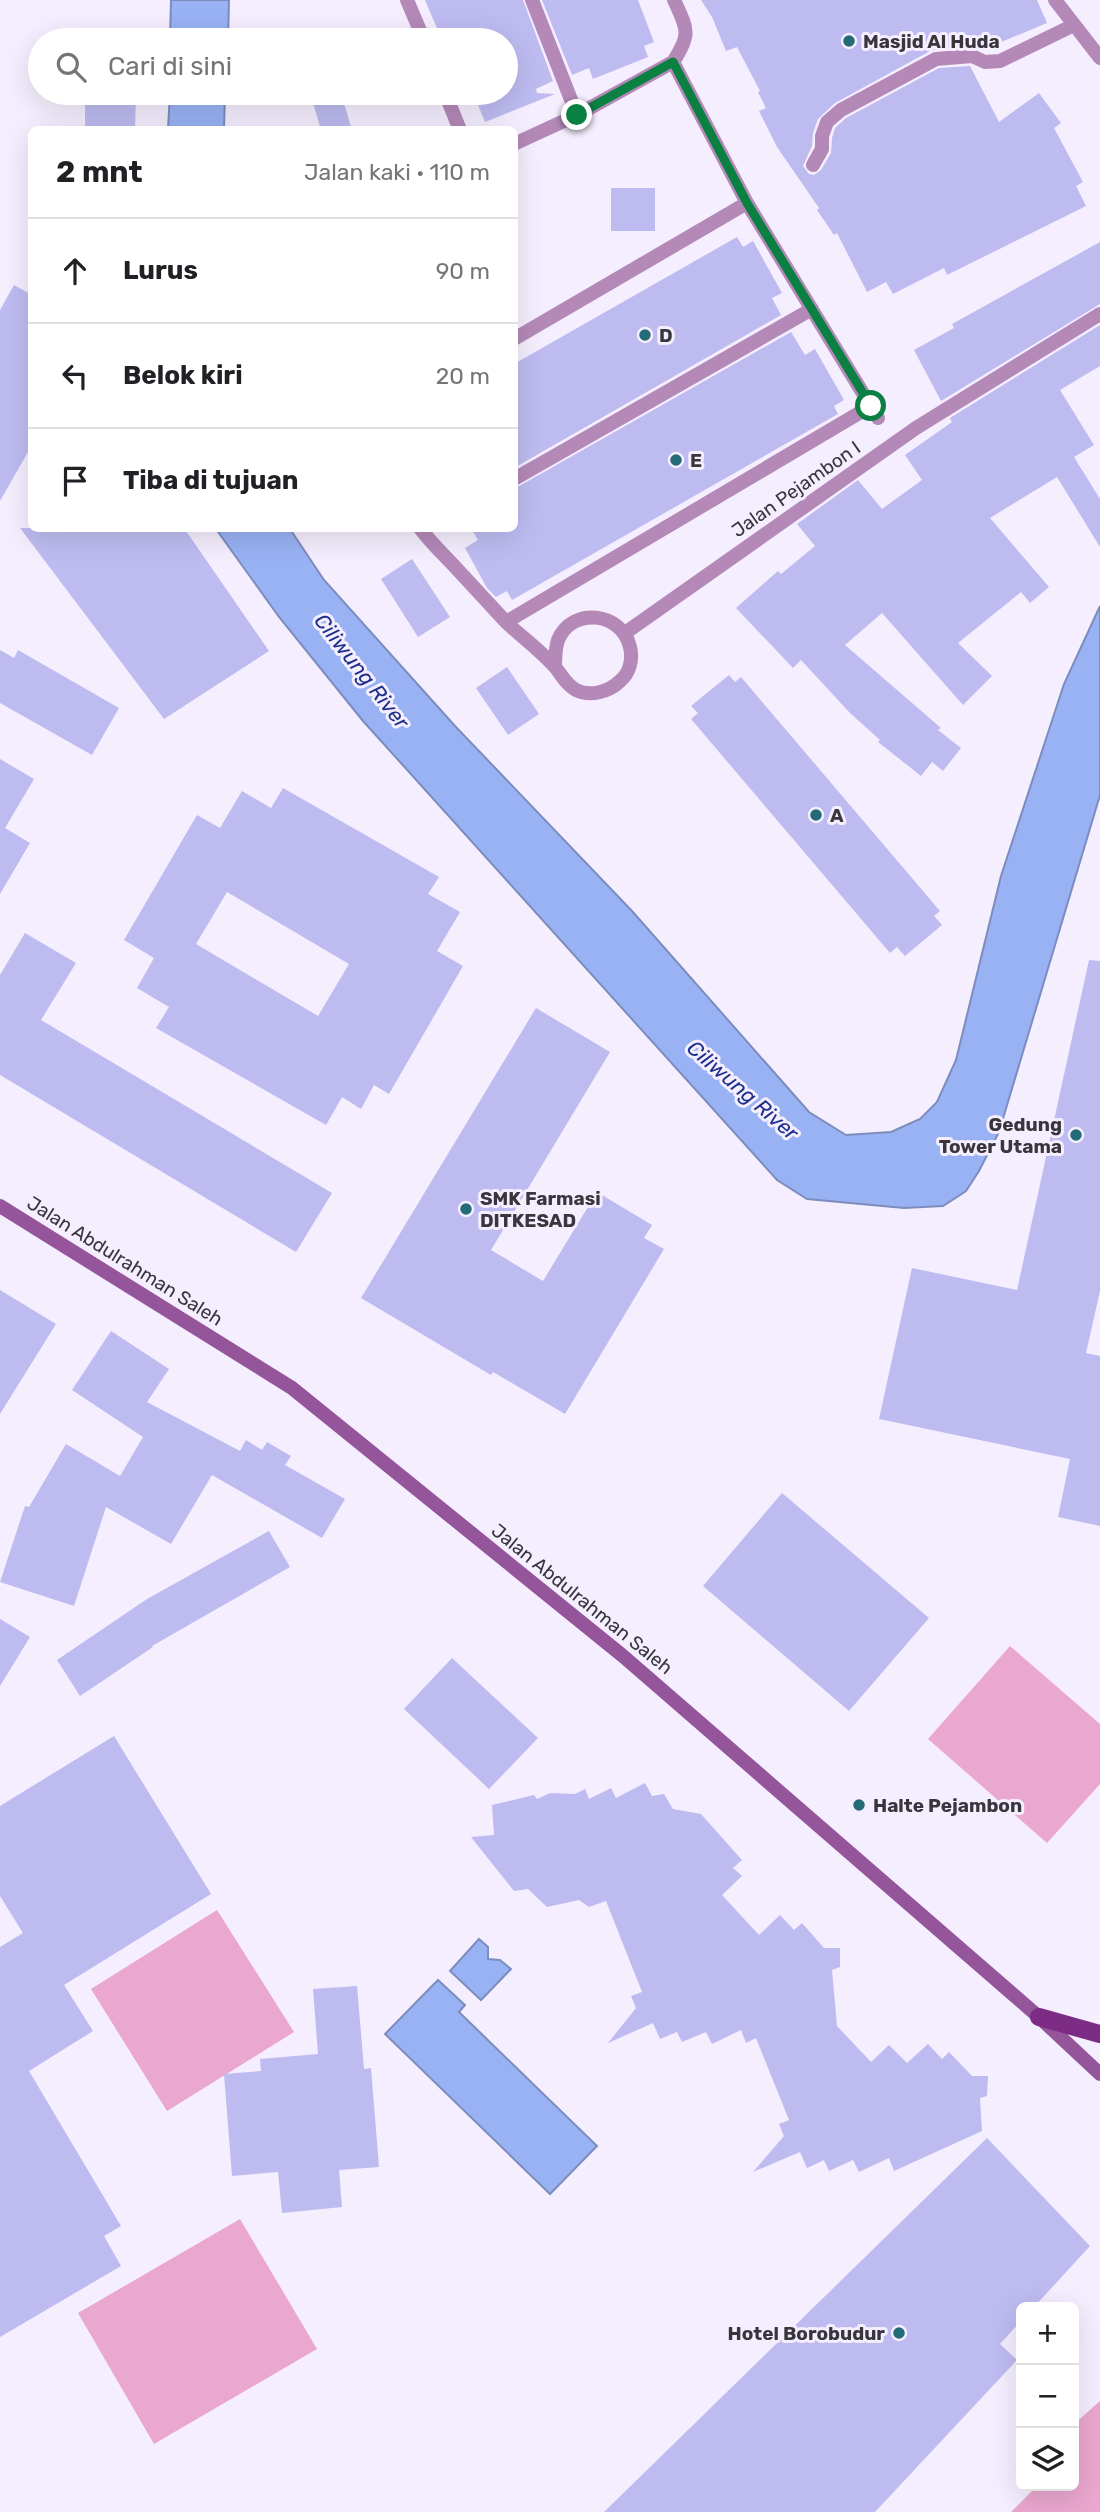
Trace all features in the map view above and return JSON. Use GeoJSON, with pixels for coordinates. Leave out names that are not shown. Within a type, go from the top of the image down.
{"type":"FeatureCollection","features":[{"type":"Feature","properties":{"kind":"main road"},"geometry":{"type":"LineString","coordinates":[[1039,2017],[1100,2034]]}},
{"type":"Feature","properties":{"kind":"street"},"geometry":{"type":"LineString","coordinates":[[407,0],[419,28]]}},
{"type":"Feature","properties":{"kind":"street"},"geometry":{"type":"LineString","coordinates":[[532,0],[577,115]]}},
{"type":"Feature","properties":{"kind":"street"},"geometry":{"type":"LineString","coordinates":[[518,142],[577,115],[673,62],[684,46],[687,28],[674,0]]}},
{"type":"Feature","properties":{"kind":"street"},"geometry":{"type":"LineString","coordinates":[[1055,0],[1100,58]]}},
{"type":"Feature","properties":{"kind":"street"},"geometry":{"type":"LineString","coordinates":[[813,165],[821,149],[827,122],[841,110],[887,85],[936,59],[972,56],[985,62],[1000,61],[1074,25]]}},
{"type":"Feature","properties":{"kind":"street"},"geometry":{"type":"LineString","coordinates":[[506,622],[874,412],[747,203],[673,62]]}},
{"type":"Feature","properties":{"kind":"street"},"geometry":{"type":"LineString","coordinates":[[450,105],[458,126]]}},
{"type":"Feature","properties":{"kind":"street"},"geometry":{"type":"LineString","coordinates":[[518,337],[747,203]]}},
{"type":"Feature","properties":{"kind":"street"},"geometry":{"type":"LineString","coordinates":[[518,477],[812,309]]}},
{"type":"Feature","properties":{"kind":"street","name":"Jalan Pejambon I"},"geometry":{"type":"LineString","coordinates":[[625,633],[916,428],[1100,314]]}},
{"type":"Feature","properties":{"kind":"street"},"geometry":{"type":"LineString","coordinates":[[426,532],[506,622],[555,667],[566,683],[578,691],[593,694],[608,690],[622,680],[631,659],[630,646],[625,633],[613,622],[601,617],[588,617],[565,629],[558,639],[555,667]]}},
{"type":"Feature","properties":{"kind":"street","name":"Jalan Abdulrahman Saleh"},"geometry":{"type":"LineString","coordinates":[[0,1206],[292,1388],[623,1656],[1039,2017],[1100,2074]]}},
{"type":"Feature","properties":{"kind":"shaded area"},"geometry":{"type":"Polygon","coordinates":[[[1010,1646],[1100,1724],[1100,1784],[1047,1843],[928,1739],[1010,1646]]]}},
{"type":"Feature","properties":{"kind":"shaded area"},"geometry":{"type":"Polygon","coordinates":[[[217,1910],[294,2032],[167,2111],[91,1989],[217,1910]]]}},
{"type":"Feature","properties":{"kind":"shaded area"},"geometry":{"type":"Polygon","coordinates":[[[240,2219],[317,2349],[154,2444],[78,2313],[240,2219]]]}},
{"type":"Feature","properties":{"kind":"shaded area"},"geometry":{"type":"Polygon","coordinates":[[[1100,2401],[1100,2512],[1011,2512],[1032,2491],[1079,2491],[1079,2420],[1100,2401]]]}},
{"type":"Feature","properties":{"kind":"water"},"geometry":{"type":"Polygon","coordinates":[[[171,0],[229,0],[228,28],[170,28],[171,0]]]}},
{"type":"Feature","properties":{"kind":"water"},"geometry":{"type":"Polygon","coordinates":[[[169,105],[225,105],[224,126],[168,126],[169,105]]]}},
{"type":"Feature","properties":{"kind":"water","name":"Ciliwung River"},"geometry":{"type":"Polygon","coordinates":[[[218,532],[292,532],[324,580],[455,726],[632,911],[809,1112],[846,1135],[891,1132],[920,1119],[937,1102],[956,1060],[1001,876],[1064,684],[1100,606],[1100,795],[999,1132],[966,1191],[943,1206],[904,1208],[807,1199],[777,1180],[363,721],[279,617],[218,532]]]}},
{"type":"Feature","properties":{"kind":"water"},"geometry":{"type":"Polygon","coordinates":[[[479,1939],[488,1947],[488,1959],[500,1960],[511,1969],[481,2000],[450,1971],[479,1939]]]}},
{"type":"Feature","properties":{"kind":"water"},"geometry":{"type":"Polygon","coordinates":[[[438,1980],[465,2005],[459,2012],[597,2146],[550,2194],[385,2034],[438,1980]]]}},
{"type":"Feature","properties":{"kind":"building"},"geometry":{"type":"Polygon","coordinates":[[[425,0],[523,0],[553,81],[536,89],[537,93],[555,94],[485,122],[478,105],[518,105],[518,28],[437,28],[425,0]]]}},
{"type":"Feature","properties":{"kind":"building"},"geometry":{"type":"Polygon","coordinates":[[[542,0],[638,0],[654,42],[644,46],[648,57],[593,79],[589,68],[572,75],[542,0]]]}},
{"type":"Feature","properties":{"kind":"building"},"geometry":{"type":"Polygon","coordinates":[[[701,0],[1037,0],[1047,23],[982,50],[971,46],[932,50],[835,103],[818,119],[812,146],[803,166],[809,174],[814,175],[821,170],[831,153],[835,128],[846,118],[939,68],[970,66],[999,122],[1039,93],[1061,123],[1054,128],[1083,182],[1076,186],[1086,206],[947,275],[944,268],[893,294],[886,282],[867,292],[837,233],[834,235],[777,147],[759,111],[766,108],[758,92],[760,91],[737,47],[726,51],[712,17],[701,0]]]}},
{"type":"Feature","properties":{"kind":"building"},"geometry":{"type":"Polygon","coordinates":[[[85,105],[136,105],[135,126],[85,126],[85,105]]]}},
{"type":"Feature","properties":{"kind":"building"},"geometry":{"type":"Polygon","coordinates":[[[314,105],[345,105],[351,126],[320,126],[314,105]]]}},
{"type":"Feature","properties":{"kind":"building"},"geometry":{"type":"Polygon","coordinates":[[[611,188],[655,188],[655,231],[611,231],[611,188]]]}},
{"type":"Feature","properties":{"kind":"building","name":"D"},"geometry":{"type":"Polygon","coordinates":[[[737,237],[743,247],[753,241],[782,293],[772,298],[781,315],[518,466],[518,362],[737,237]]]}},
{"type":"Feature","properties":{"kind":"building"},"geometry":{"type":"Polygon","coordinates":[[[1100,242],[1100,304],[941,401],[914,350],[954,328],[952,324],[1100,242]]]}},
{"type":"Feature","properties":{"kind":"building"},"geometry":{"type":"Polygon","coordinates":[[[14,285],[28,293],[28,452],[0,501],[0,310],[14,285]]]}},
{"type":"Feature","properties":{"kind":"building"},"geometry":{"type":"Polygon","coordinates":[[[1100,325],[1100,366],[1060,390],[1094,445],[1074,457],[1100,499],[1100,547],[1057,477],[990,518],[1049,587],[1030,603],[1021,592],[958,643],[992,676],[963,705],[882,613],[845,645],[961,748],[943,771],[932,762],[921,776],[878,742],[880,740],[850,713],[801,660],[793,668],[736,608],[778,571],[781,574],[815,546],[797,524],[858,480],[882,509],[922,480],[905,455],[952,422],[950,418],[1100,325]]]}},
{"type":"Feature","properties":{"kind":"building","name":"E"},"geometry":{"type":"Polygon","coordinates":[[[791,332],[805,355],[815,349],[844,400],[834,406],[838,414],[512,600],[507,591],[496,597],[487,588],[465,548],[478,540],[473,532],[518,532],[518,487],[791,332]]]}},
{"type":"Feature","properties":{"kind":"building"},"geometry":{"type":"Polygon","coordinates":[[[20,528],[28,528],[28,532],[187,532],[269,651],[164,719],[20,528]]]}},
{"type":"Feature","properties":{"kind":"building"},"geometry":{"type":"Polygon","coordinates":[[[412,559],[450,617],[418,637],[381,579],[412,559]]]}},
{"type":"Feature","properties":{"kind":"building"},"geometry":{"type":"Polygon","coordinates":[[[0,650],[14,658],[18,650],[119,708],[92,755],[0,703],[0,650]]]}},
{"type":"Feature","properties":{"kind":"building"},"geometry":{"type":"Polygon","coordinates":[[[507,667],[539,714],[508,735],[476,688],[507,667]]]}},
{"type":"Feature","properties":{"kind":"building","name":"A"},"geometry":{"type":"Polygon","coordinates":[[[729,675],[735,682],[741,677],[940,911],[934,916],[942,925],[905,956],[897,947],[890,953],[691,719],[698,713],[691,706],[729,675]]]}},
{"type":"Feature","properties":{"kind":"building"},"geometry":{"type":"Polygon","coordinates":[[[0,759],[34,779],[5,828],[30,843],[0,894],[0,759]]]}},
{"type":"Feature","properties":{"kind":"building"},"geometry":{"type":"Polygon","coordinates":[[[283,788],[439,877],[428,894],[460,912],[437,951],[463,966],[389,1094],[374,1085],[361,1109],[342,1097],[326,1125],[156,1028],[169,1007],[137,988],[154,958],[124,940],[197,815],[220,828],[242,791],[271,808],[283,788]],[[227,892],[196,944],[318,1016],[349,964],[227,892]]]}},
{"type":"Feature","properties":{"kind":"building"},"geometry":{"type":"Polygon","coordinates":[[[25,933],[76,963],[41,1020],[332,1193],[296,1252],[0,1075],[0,975],[25,933]]]}},
{"type":"Feature","properties":{"kind":"building","name":"Gedung Tower Utama"},"geometry":{"type":"Polygon","coordinates":[[[1089,960],[1100,961],[1100,1291],[1086,1353],[1100,1356],[1100,1526],[1058,1517],[1070,1459],[879,1419],[912,1268],[1017,1290],[1089,960]]]}},
{"type":"Feature","properties":{"kind":"building","name":"SMK Farmasi DITKESAD"},"geometry":{"type":"Polygon","coordinates":[[[536,1008],[610,1052],[491,1250],[543,1281],[597,1192],[652,1225],[644,1238],[664,1249],[565,1414],[493,1372],[491,1375],[361,1298],[536,1008]]]}},
{"type":"Feature","properties":{"kind":"building"},"geometry":{"type":"Polygon","coordinates":[[[0,1290],[56,1324],[0,1414],[0,1290]]]}},
{"type":"Feature","properties":{"kind":"building"},"geometry":{"type":"Polygon","coordinates":[[[111,1331],[169,1369],[147,1402],[240,1451],[246,1440],[262,1450],[267,1442],[291,1456],[285,1465],[345,1499],[322,1538],[212,1475],[171,1544],[106,1507],[74,1606],[0,1582],[25,1506],[29,1507],[66,1444],[120,1476],[143,1437],[72,1390],[111,1331]]]}},
{"type":"Feature","properties":{"kind":"building"},"geometry":{"type":"Polygon","coordinates":[[[782,1493],[929,1618],[849,1711],[703,1586],[782,1493]]]}},
{"type":"Feature","properties":{"kind":"building"},"geometry":{"type":"Polygon","coordinates":[[[269,1531],[290,1567],[152,1646],[80,1696],[57,1660],[147,1599],[269,1531]]]}},
{"type":"Feature","properties":{"kind":"building"},"geometry":{"type":"Polygon","coordinates":[[[0,1619],[30,1637],[0,1686],[0,1619]]]}},
{"type":"Feature","properties":{"kind":"building"},"geometry":{"type":"Polygon","coordinates":[[[452,1658],[538,1738],[489,1789],[404,1709],[452,1658]]]}},
{"type":"Feature","properties":{"kind":"building"},"geometry":{"type":"Polygon","coordinates":[[[114,1736],[211,1894],[64,1985],[93,2031],[29,2071],[121,2226],[104,2236],[121,2266],[0,2337],[0,1947],[23,1933],[0,1896],[0,1806],[114,1736]]]}},
{"type":"Feature","properties":{"kind":"building"},"geometry":{"type":"Polygon","coordinates":[[[645,1783],[652,1796],[664,1794],[673,1809],[701,1814],[742,1860],[733,1868],[742,1876],[722,1895],[759,1935],[780,1915],[794,1930],[802,1923],[824,1948],[840,1948],[840,1967],[832,1970],[837,2026],[871,2062],[889,2045],[907,2063],[928,2044],[942,2059],[949,2052],[972,2076],[988,2076],[987,2096],[980,2098],[982,2131],[894,2171],[889,2158],[859,2172],[853,2160],[829,2171],[824,2160],[807,2168],[800,2152],[753,2172],[784,2136],[779,2124],[789,2120],[756,2038],[746,2043],[741,2030],[712,2044],[706,2032],[682,2042],[677,2032],[660,2039],[653,2023],[608,2043],[636,2008],[631,1996],[642,1992],[606,1901],[589,1907],[579,1900],[547,1907],[528,1889],[514,1891],[471,1837],[494,1835],[492,1805],[534,1795],[537,1799],[550,1793],[575,1794],[585,1789],[589,1799],[611,1788],[616,1798],[645,1783]]]}},
{"type":"Feature","properties":{"kind":"building"},"geometry":{"type":"Polygon","coordinates":[[[357,1986],[364,2069],[371,2068],[379,2167],[339,2170],[342,2207],[282,2213],[278,2172],[232,2176],[224,2074],[261,2071],[260,2059],[318,2054],[313,1989],[357,1986]]]}},
{"type":"Feature","properties":{"kind":"building","name":"Hotel Borobudur"},"geometry":{"type":"Polygon","coordinates":[[[987,2138],[1090,2246],[1039,2302],[1016,2302],[1016,2326],[1000,2344],[1016,2361],[875,2512],[604,2512],[987,2138]]]}},
{"type":"Feature","properties":{"kind":"place","name":"Masjid Al Huda"},"geometry":{"type":"Point","coordinates":[849,41]}},
{"type":"Feature","properties":{"kind":"place","name":"D"},"geometry":{"type":"Point","coordinates":[645,335]}},
{"type":"Feature","properties":{"kind":"place","name":"E"},"geometry":{"type":"Point","coordinates":[676,460]}},
{"type":"Feature","properties":{"kind":"place","name":"A"},"geometry":{"type":"Point","coordinates":[816,815]}},
{"type":"Feature","properties":{"kind":"place","name":"Gedung Tower Utama"},"geometry":{"type":"Point","coordinates":[1076,1135]}},
{"type":"Feature","properties":{"kind":"place","name":"SMK Farmasi DITKESAD"},"geometry":{"type":"Point","coordinates":[466,1209]}},
{"type":"Feature","properties":{"kind":"place","name":"Halte Pejambon"},"geometry":{"type":"Point","coordinates":[859,1805]}},
{"type":"Feature","properties":{"kind":"place","name":"Hotel Borobudur"},"geometry":{"type":"Point","coordinates":[899,2333]}},
{"type":"Feature","properties":{"kind":"route"},"geometry":{"type":"LineString","coordinates":[[577,115],[673,62],[747,203],[871,406]]}}]}
